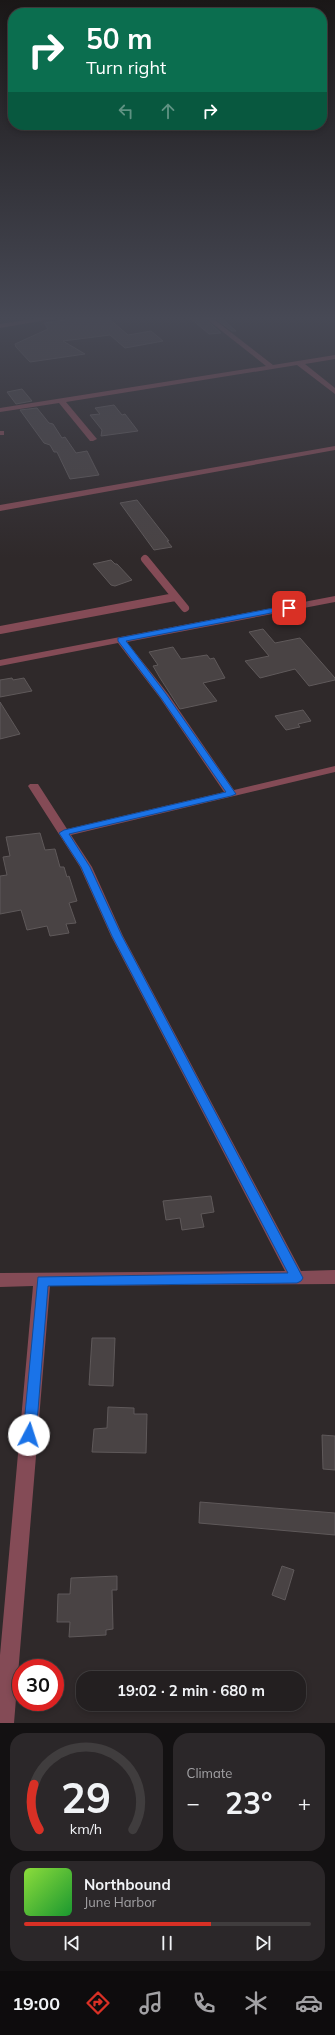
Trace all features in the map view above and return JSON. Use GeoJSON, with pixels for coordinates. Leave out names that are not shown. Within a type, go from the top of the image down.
{"type":"FeatureCollection","features":[{"type":"Feature","properties":{"kind":"street"},"geometry":{"type":"LineString","coordinates":[[0,410],[78,397]]}},
{"type":"Feature","properties":{"kind":"street"},"geometry":{"type":"LineString","coordinates":[[61,400],[94,439]]}},
{"type":"Feature","properties":{"kind":"street"},"geometry":{"type":"LineString","coordinates":[[0,508],[335,448]]}},
{"type":"Feature","properties":{"kind":"street"},"geometry":{"type":"LineString","coordinates":[[0,663],[335,599]]}},
{"type":"Feature","properties":{"kind":"street"},"geometry":{"type":"LineString","coordinates":[[121,640],[164,696],[231,794]]}},
{"type":"Feature","properties":{"kind":"street"},"geometry":{"type":"LineString","coordinates":[[64,833],[335,769]]}},
{"type":"Feature","properties":{"kind":"street"},"geometry":{"type":"LineString","coordinates":[[34,786],[86,867],[117,936],[297,1278]]}},
{"type":"Feature","properties":{"kind":"street"},"geometry":{"type":"LineString","coordinates":[[0,1280],[42,1281],[335,1277]]}},
{"type":"Feature","properties":{"kind":"street"},"geometry":{"type":"LineString","coordinates":[[4,1723],[42,1281]]}},
{"type":"Feature","properties":{"kind":"lane"},"geometry":{"type":"LineString","coordinates":[[145,559],[185,608]]}},
{"type":"Feature","properties":{"kind":"lane"},"geometry":{"type":"LineString","coordinates":[[0,630],[175,597]]}},
{"type":"Feature","properties":{"kind":"building"},"geometry":{"type":"Polygon","coordinates":[[[11,397],[29,397],[32,401],[16,404],[11,397]]]}},
{"type":"Feature","properties":{"kind":"building"},"geometry":{"type":"Polygon","coordinates":[[[114,405],[122,415],[125,414],[138,431],[101,436],[102,430],[90,415],[100,414],[95,408],[114,405]]]}},
{"type":"Feature","properties":{"kind":"building"},"geometry":{"type":"Polygon","coordinates":[[[37,408],[49,423],[53,424],[62,438],[65,437],[76,453],[87,451],[99,475],[70,479],[57,452],[54,452],[50,445],[44,443],[20,410],[37,408]]]}},
{"type":"Feature","properties":{"kind":"building"},"geometry":{"type":"Polygon","coordinates":[[[137,500],[172,547],[154,550],[120,503],[137,500]]]}},
{"type":"Feature","properties":{"kind":"building"},"geometry":{"type":"Polygon","coordinates":[[[111,560],[117,564],[132,580],[115,586],[111,585],[93,564],[111,560]]]}},
{"type":"Feature","properties":{"kind":"building"},"geometry":{"type":"Polygon","coordinates":[[[263,629],[275,643],[300,638],[335,678],[335,680],[309,686],[295,669],[260,678],[245,661],[269,656],[249,632],[263,629]]]}},
{"type":"Feature","properties":{"kind":"building"},"geometry":{"type":"Polygon","coordinates":[[[173,647],[181,659],[207,655],[210,659],[214,658],[225,678],[203,683],[217,701],[180,709],[153,666],[158,665],[149,652],[173,647]]]}},
{"type":"Feature","properties":{"kind":"building"},"geometry":{"type":"Polygon","coordinates":[[[12,678],[13,680],[24,678],[32,691],[0,697],[0,680],[12,678]]]}},
{"type":"Feature","properties":{"kind":"building"},"geometry":{"type":"Polygon","coordinates":[[[0,702],[20,734],[0,739],[0,702]]]}},
{"type":"Feature","properties":{"kind":"building"},"geometry":{"type":"Polygon","coordinates":[[[303,710],[311,721],[298,724],[300,727],[286,730],[275,716],[303,710]]]}},
{"type":"Feature","properties":{"kind":"building"},"geometry":{"type":"Polygon","coordinates":[[[40,833],[45,850],[55,849],[60,867],[64,867],[67,877],[69,876],[77,901],[69,903],[76,923],[66,924],[69,933],[50,936],[47,926],[27,930],[21,910],[0,914],[0,876],[7,875],[3,857],[10,856],[6,837],[40,833]]]}},
{"type":"Feature","properties":{"kind":"building"},"geometry":{"type":"Polygon","coordinates":[[[211,1196],[214,1212],[201,1214],[204,1227],[182,1230],[180,1218],[166,1220],[163,1201],[211,1196]]]}},
{"type":"Feature","properties":{"kind":"building"},"geometry":{"type":"Polygon","coordinates":[[[92,1338],[115,1338],[113,1386],[89,1385],[92,1338]]]}},
{"type":"Feature","properties":{"kind":"building"},"geometry":{"type":"Polygon","coordinates":[[[108,1407],[134,1408],[134,1414],[147,1414],[146,1453],[92,1452],[94,1429],[107,1428],[108,1407]]]}},
{"type":"Feature","properties":{"kind":"building"},"geometry":{"type":"Polygon","coordinates":[[[322,1435],[335,1436],[335,1470],[323,1469],[322,1435]]]}},
{"type":"Feature","properties":{"kind":"building"},"geometry":{"type":"Polygon","coordinates":[[[200,1502],[335,1513],[335,1535],[199,1523],[200,1502]]]}},
{"type":"Feature","properties":{"kind":"building"},"geometry":{"type":"Polygon","coordinates":[[[282,1566],[294,1570],[285,1600],[272,1595],[282,1566]]]}},
{"type":"Feature","properties":{"kind":"building"},"geometry":{"type":"Polygon","coordinates":[[[117,1576],[117,1590],[112,1590],[113,1629],[106,1630],[106,1635],[69,1637],[70,1622],[57,1622],[58,1594],[70,1594],[71,1578],[117,1576]]]}},
{"type":"Feature","properties":{"kind":"route"},"geometry":{"type":"LineString","coordinates":[[29,1435],[42,1281],[297,1278],[117,936],[86,867],[64,833],[231,794],[164,696],[121,640],[289,608]]}}]}
